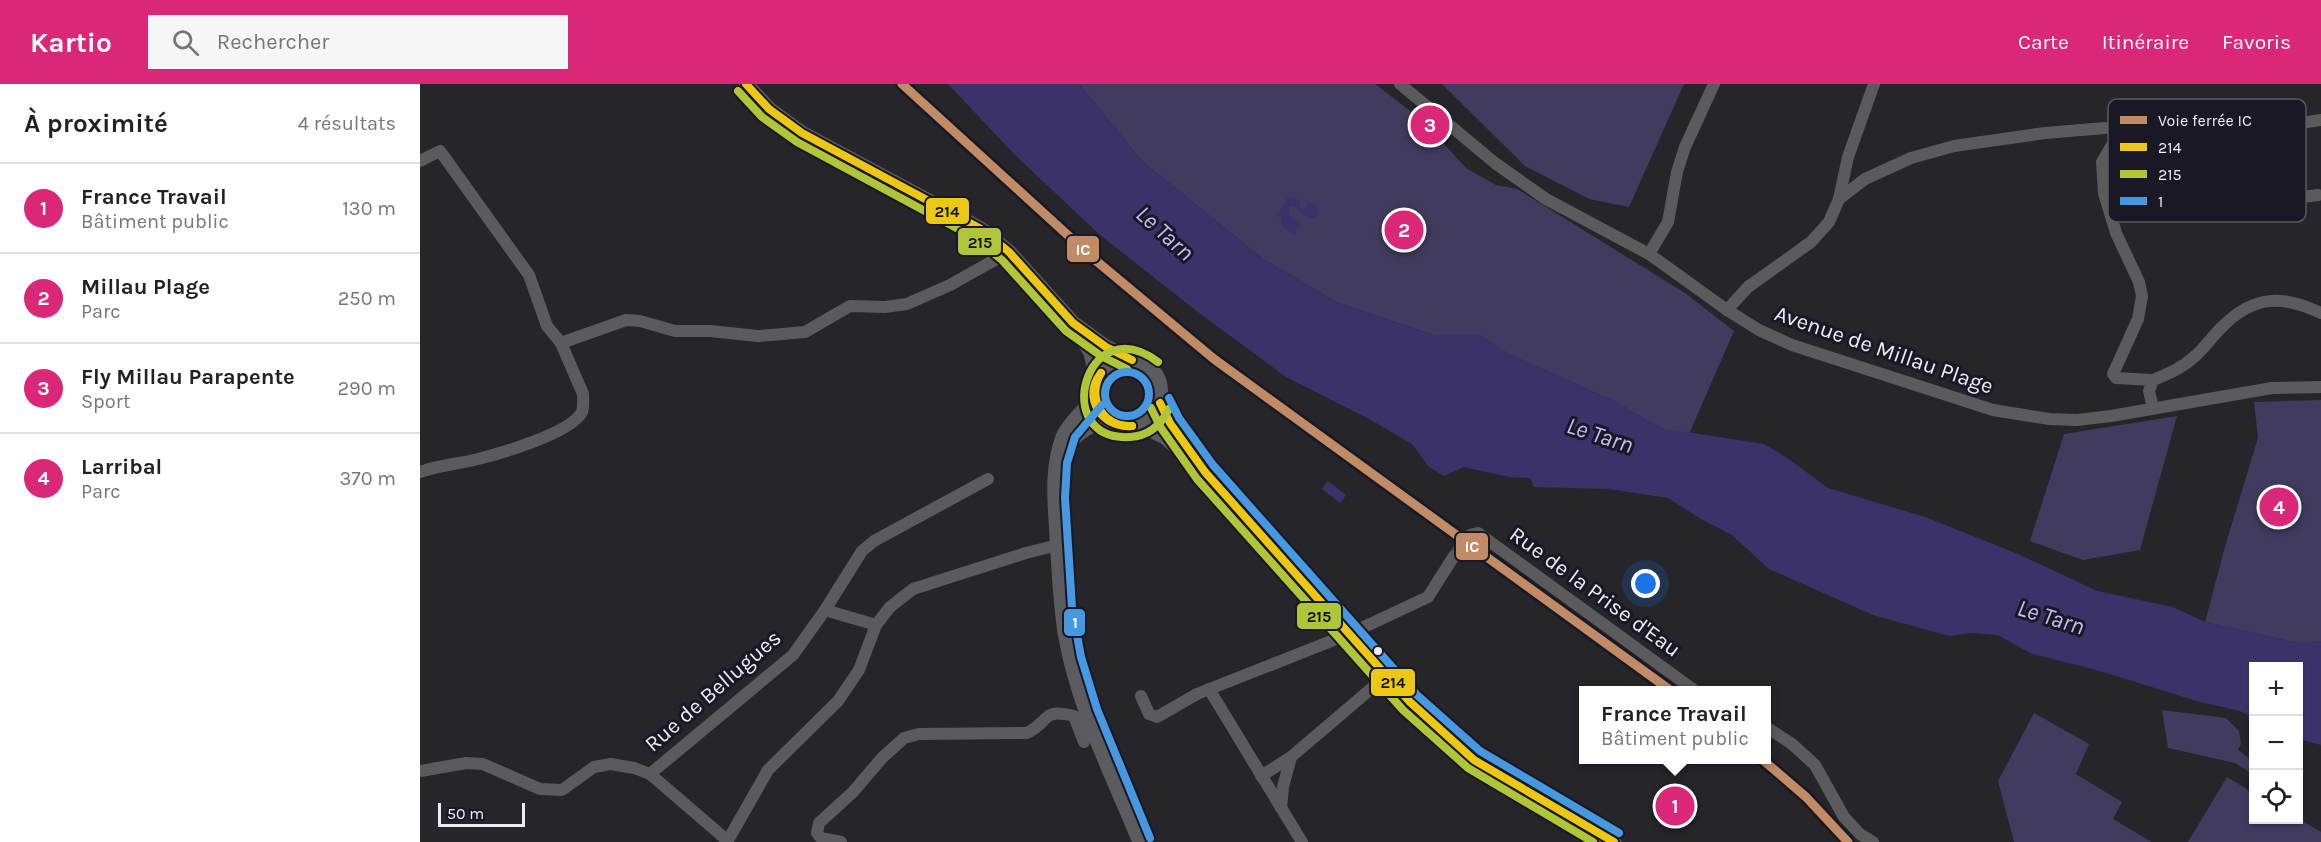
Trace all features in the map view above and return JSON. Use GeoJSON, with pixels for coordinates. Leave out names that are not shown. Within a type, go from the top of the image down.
{"type":"FeatureCollection","features":[{"type":"Feature","properties":{"kind":"main road"},"geometry":{"type":"LineString","coordinates":[[746,84],[769,109],[802,133],[981,229],[1009,252],[1073,323],[1091,353],[1097,380],[1094,398],[1098,411],[1108,421],[1124,427],[1140,425],[1151,418],[1160,403],[1161,389],[1156,375],[1146,365],[1106,347],[1073,323]]}},
{"type":"Feature","properties":{"kind":"main road"},"geometry":{"type":"LineString","coordinates":[[1097,380],[1104,369],[1112,363],[1132,360]]}},
{"type":"Feature","properties":{"kind":"main road"},"geometry":{"type":"LineString","coordinates":[[1094,398],[1067,429],[1054,475],[1065,632],[1073,666],[1094,729],[1140,842]]}},
{"type":"Feature","properties":{"kind":"main road"},"geometry":{"type":"LineString","coordinates":[[1160,403],[1170,423],[1204,472]]}},
{"type":"Feature","properties":{"kind":"main road"},"geometry":{"type":"LineString","coordinates":[[1060,452],[1082,429],[1091,424],[1108,421]]}},
{"type":"Feature","properties":{"kind":"main road"},"geometry":{"type":"LineString","coordinates":[[1140,425],[1165,437],[1204,472],[1410,702],[1474,760],[1614,842]]}},
{"type":"Feature","properties":{"kind":"street","name":"Avenue de Millau Plage"},"geometry":{"type":"LineString","coordinates":[[1400,84],[1495,164],[1539,195],[1649,254],[1727,310],[1759,330],[1792,345],[1993,410],[2033,418],[2077,420],[2272,388],[2321,387]]}},
{"type":"Feature","properties":{"kind":"street"},"geometry":{"type":"LineString","coordinates":[[1649,254],[1668,222],[1677,172],[1685,147],[1714,84]]}},
{"type":"Feature","properties":{"kind":"street"},"geometry":{"type":"LineString","coordinates":[[1727,310],[1748,287],[1811,242],[1829,222],[1839,199],[1848,157],[1874,84]]}},
{"type":"Feature","properties":{"kind":"street"},"geometry":{"type":"LineString","coordinates":[[2306,122],[2321,120]]}},
{"type":"Feature","properties":{"kind":"street"},"geometry":{"type":"LineString","coordinates":[[1839,199],[1866,179],[1911,158],[1954,146],[2045,133],[2108,128]]}},
{"type":"Feature","properties":{"kind":"street"},"geometry":{"type":"LineString","coordinates":[[420,161],[440,151],[529,275],[547,326],[561,343],[583,394],[582,411],[572,423],[535,441],[479,459],[420,472]]}},
{"type":"Feature","properties":{"kind":"street"},"geometry":{"type":"LineString","coordinates":[[2108,152],[2102,162],[2104,193],[2108,206]]}},
{"type":"Feature","properties":{"kind":"street"},"geometry":{"type":"LineString","coordinates":[[2104,193],[2108,189]]}},
{"type":"Feature","properties":{"kind":"street"},"geometry":{"type":"LineString","coordinates":[[2306,197],[2318,195]]}},
{"type":"Feature","properties":{"kind":"street"},"geometry":{"type":"LineString","coordinates":[[2113,222],[2139,282],[2142,296],[2138,319],[2113,374],[2116,378],[2153,380],[2175,370],[2195,357],[2224,324],[2247,307],[2272,299],[2306,306],[2321,314]]}},
{"type":"Feature","properties":{"kind":"street"},"geometry":{"type":"LineString","coordinates":[[561,343],[626,320],[640,321],[675,331],[710,331],[758,336],[805,332],[850,306],[885,307],[907,304],[950,285],[1009,252]]}},
{"type":"Feature","properties":{"kind":"street"},"geometry":{"type":"LineString","coordinates":[[2153,380],[2149,391],[2153,408]]}},
{"type":"Feature","properties":{"kind":"street","name":"Rue de Bellugues"},"geometry":{"type":"LineString","coordinates":[[650,774],[793,655],[862,551],[874,541],[988,479]]}},
{"type":"Feature","properties":{"kind":"street","name":"Rue de la Prise d'Eau"},"geometry":{"type":"LineString","coordinates":[[1470,535],[1478,533],[1688,686]]}},
{"type":"Feature","properties":{"kind":"street"},"geometry":{"type":"LineString","coordinates":[[420,771],[466,764],[483,764],[540,789],[562,790],[594,767],[611,764],[634,768],[650,774],[728,842],[768,770],[838,700],[859,670],[876,625],[890,607],[914,589],[1058,545]]}},
{"type":"Feature","properties":{"kind":"street"},"geometry":{"type":"LineString","coordinates":[[1141,696],[1149,714],[1157,717],[1209,689],[1349,634],[1428,597],[1454,556]]}},
{"type":"Feature","properties":{"kind":"street"},"geometry":{"type":"LineString","coordinates":[[825,610],[876,625]]}},
{"type":"Feature","properties":{"kind":"street"},"geometry":{"type":"LineString","coordinates":[[1261,776],[1291,757],[1386,676]]}},
{"type":"Feature","properties":{"kind":"street"},"geometry":{"type":"LineString","coordinates":[[1209,689],[1302,842]]}},
{"type":"Feature","properties":{"kind":"street"},"geometry":{"type":"LineString","coordinates":[[841,842],[820,838],[817,833],[819,823],[853,792],[882,758],[904,738],[920,734],[1027,732],[1038,727],[1047,715],[1056,712],[1074,716],[1084,742]]}},
{"type":"Feature","properties":{"kind":"street"},"geometry":{"type":"LineString","coordinates":[[1771,730],[1792,744],[1815,765],[1844,817],[1860,834],[1873,842]]}},
{"type":"Feature","properties":{"kind":"street"},"geometry":{"type":"LineString","coordinates":[[1281,808],[1282,787],[1291,757]]}},
{"type":"Feature","properties":{"kind":"shaded area"},"geometry":{"type":"Polygon","coordinates":[[[1079,84],[1375,84],[1422,120],[1466,168],[1496,185],[1517,189],[1685,293],[1734,331],[1689,434],[1660,428],[1616,402],[1509,354],[1479,335],[1433,335],[1336,302],[1263,259],[1142,161],[1079,84]]]}},
{"type":"Feature","properties":{"kind":"shaded area"},"geometry":{"type":"Polygon","coordinates":[[[1442,84],[1684,84],[1629,207],[1589,199],[1525,166],[1442,84]]]}},
{"type":"Feature","properties":{"kind":"shaded area"},"geometry":{"type":"Polygon","coordinates":[[[2321,400],[2321,641],[2302,644],[2205,622],[2258,438],[2254,402],[2321,400]]]}},
{"type":"Feature","properties":{"kind":"shaded area"},"geometry":{"type":"Polygon","coordinates":[[[2177,416],[2140,550],[2083,560],[2030,541],[2064,434],[2177,416]]]}},
{"type":"Feature","properties":{"kind":"shaded area"},"geometry":{"type":"Polygon","coordinates":[[[2162,710],[2226,718],[2239,731],[2241,744],[2238,750],[2249,758],[2249,772],[2235,763],[2168,748],[2162,710]]]}},
{"type":"Feature","properties":{"kind":"shaded area"},"geometry":{"type":"Polygon","coordinates":[[[2034,713],[2089,744],[2076,774],[2122,802],[2113,819],[2152,842],[2014,842],[1998,781],[2034,713]]]}},
{"type":"Feature","properties":{"kind":"shaded area"},"geometry":{"type":"Polygon","coordinates":[[[2227,777],[2249,791],[2249,824],[2303,824],[2303,821],[2321,832],[2321,842],[2188,842],[2227,777]]]}},
{"type":"Feature","properties":{"kind":"water","name":"Le Tarn"},"geometry":{"type":"Polygon","coordinates":[[[948,84],[1079,84],[1142,161],[1263,259],[1336,302],[1433,335],[1479,335],[1509,354],[1616,402],[1660,428],[1764,444],[1789,459],[1828,488],[1925,517],[2018,554],[2097,591],[2173,607],[2205,622],[2302,644],[2321,641],[2321,745],[2303,740],[2303,662],[2249,662],[2249,716],[2240,711],[2200,702],[2093,669],[2032,654],[1998,635],[1970,633],[1949,636],[1873,615],[1769,569],[1732,535],[1668,498],[1609,489],[1534,487],[1530,478],[1509,477],[1464,467],[1444,476],[1429,467],[1412,444],[1371,420],[1286,377],[1194,309],[1100,235],[1014,154],[948,84]]]}},
{"type":"Feature","properties":{"kind":"water"},"geometry":{"type":"Polygon","coordinates":[[[1292,196],[1299,200],[1301,208],[1305,209],[1309,203],[1315,204],[1318,209],[1317,217],[1309,218],[1295,207],[1290,206],[1289,214],[1300,224],[1294,235],[1282,226],[1281,218],[1277,215],[1287,198],[1292,196]]]}},
{"type":"Feature","properties":{"kind":"water"},"geometry":{"type":"Polygon","coordinates":[[[1328,481],[1346,495],[1340,503],[1322,489],[1328,481]]]}},
{"type":"Feature","properties":{"kind":"tunnel"},"geometry":{"type":"LineString","coordinates":[[1454,556],[1470,535]]}},
{"type":"Feature","properties":{"kind":"rail line","name":"IC"},"geometry":{"type":"LineString","coordinates":[[902,84],[1094,259],[1214,359],[1664,686]]}},
{"type":"Feature","properties":{"kind":"rail line","name":"IC"},"geometry":{"type":"LineString","coordinates":[[1768,764],[1806,797],[1848,842]]}},
{"type":"Feature","properties":{"kind":"transit line","name":"214"},"geometry":{"type":"LineString","coordinates":[[746,84],[769,109],[802,133],[981,229],[1009,252],[1073,323],[1106,347],[1132,360]]}},
{"type":"Feature","properties":{"kind":"transit line","name":"215"},"geometry":{"type":"LineString","coordinates":[[738,91],[762,117],[797,142],[975,238],[1002,260],[1066,331],[1101,356],[1127,369]]}},
{"type":"Feature","properties":{"kind":"transit line","name":"215"},"geometry":{"type":"LineString","coordinates":[[1158,362],[1133,350],[1112,351],[1096,363],[1087,381],[1084,401],[1090,420],[1105,433],[1130,437],[1154,429],[1169,409]]}},
{"type":"Feature","properties":{"kind":"transit line","name":"1"},"geometry":{"type":"LineString","coordinates":[[1127,372],[1136,373],[1143,378],[1148,385],[1149,394],[1148,403],[1143,410],[1136,415],[1127,416],[1118,415],[1111,410],[1106,403],[1105,394],[1106,385],[1111,378],[1118,373],[1127,372]]}},
{"type":"Feature","properties":{"kind":"transit line","name":"214"},"geometry":{"type":"LineString","coordinates":[[1101,373],[1095,392],[1100,410],[1113,422],[1132,426]]}},
{"type":"Feature","properties":{"kind":"transit line","name":"214"},"geometry":{"type":"LineString","coordinates":[[1101,373],[1093,392],[1098,410],[1112,422],[1122,426],[1132,426]]}},
{"type":"Feature","properties":{"kind":"transit line","name":"1"},"geometry":{"type":"LineString","coordinates":[[1169,398],[1179,418],[1213,465],[1417,695],[1480,751],[1619,833]]}},
{"type":"Feature","properties":{"kind":"transit line","name":"214"},"geometry":{"type":"LineString","coordinates":[[1160,403],[1170,423],[1205,472],[1410,702],[1474,760],[1614,842]]}},
{"type":"Feature","properties":{"kind":"transit line","name":"1"},"geometry":{"type":"LineString","coordinates":[[1102,405],[1075,437],[1067,463],[1065,498],[1072,607],[1081,657],[1097,709],[1150,838]]}},
{"type":"Feature","properties":{"kind":"transit line","name":"215"},"geometry":{"type":"LineString","coordinates":[[1151,408],[1161,428],[1197,479],[1403,710],[1468,768],[1593,842]]}},
{"type":"Feature","properties":{"kind":"place","name":"Fly Millau Parapente"},"geometry":{"type":"Point","coordinates":[1430,125]}},
{"type":"Feature","properties":{"kind":"place","name":"Millau Plage"},"geometry":{"type":"Point","coordinates":[1404,230]}},
{"type":"Feature","properties":{"kind":"place","name":"Larribal"},"geometry":{"type":"Point","coordinates":[2279,507]}},
{"type":"Feature","properties":{"kind":"place","name":"France Travail"},"geometry":{"type":"Point","coordinates":[1675,806]}}]}
